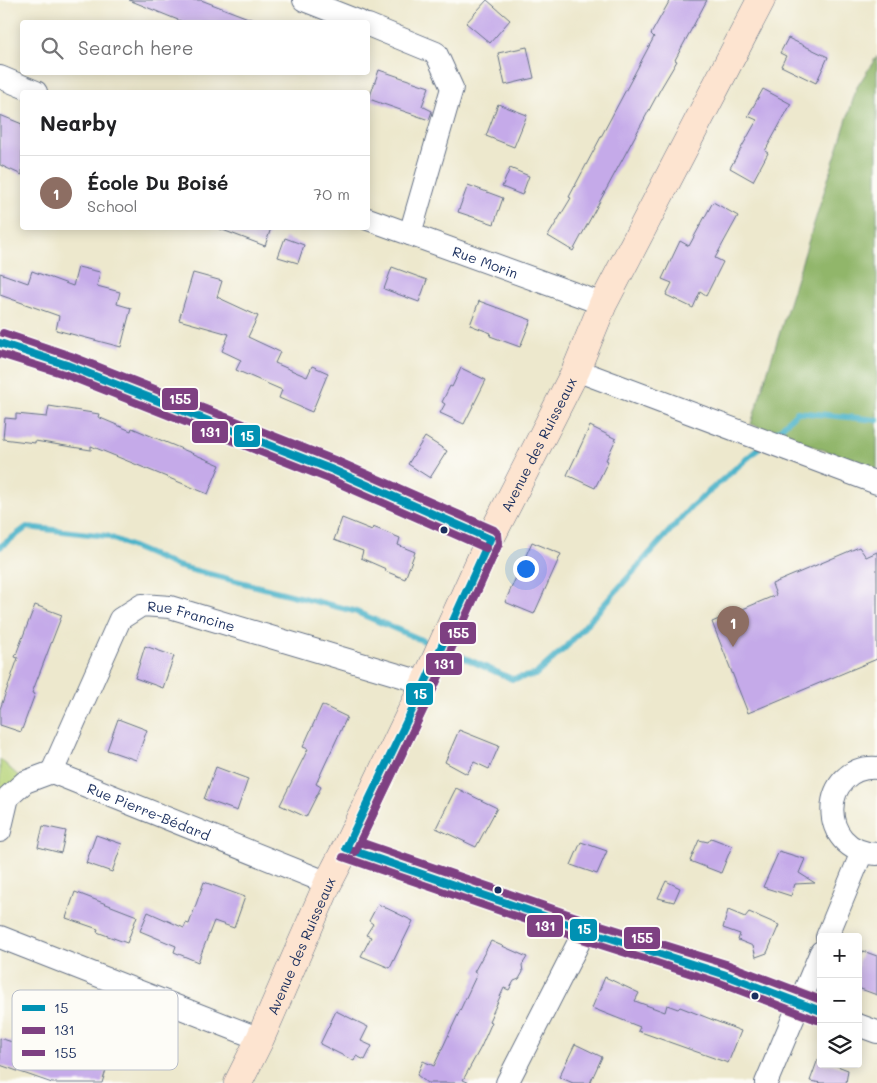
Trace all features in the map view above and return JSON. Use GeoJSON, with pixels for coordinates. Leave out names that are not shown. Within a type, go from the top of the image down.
{"type":"FeatureCollection","features":[{"type":"Feature","properties":{"kind":"street"},"geometry":{"type":"LineString","coordinates":[[304,0],[355,20]]}},
{"type":"Feature","properties":{"kind":"street","name":"Avenue des Ruisseaux"},"geometry":{"type":"LineString","coordinates":[[238,1083],[260,1039],[328,883],[425,683],[490,539],[576,370],[603,304],[761,0]]}},
{"type":"Feature","properties":{"kind":"street"},"geometry":{"type":"LineString","coordinates":[[370,26],[436,52],[452,88],[410,234]]}},
{"type":"Feature","properties":{"kind":"street"},"geometry":{"type":"LineString","coordinates":[[0,77],[31,90]]}},
{"type":"Feature","properties":{"kind":"street","name":"Rue Morin"},"geometry":{"type":"LineString","coordinates":[[370,220],[603,304]]}},
{"type":"Feature","properties":{"kind":"street"},"geometry":{"type":"LineString","coordinates":[[0,343],[67,365],[333,470],[490,539]]}},
{"type":"Feature","properties":{"kind":"street"},"geometry":{"type":"LineString","coordinates":[[576,370],[877,483]]}},
{"type":"Feature","properties":{"kind":"street","name":"Rue Francine"},"geometry":{"type":"LineString","coordinates":[[52,772],[120,619],[142,605],[170,606],[425,683]]}},
{"type":"Feature","properties":{"kind":"street"},"geometry":{"type":"LineString","coordinates":[[829,933],[870,853],[849,846],[839,835],[833,821],[832,806],[835,792],[844,780],[856,772],[877,768]]}},
{"type":"Feature","properties":{"kind":"street"},"geometry":{"type":"LineString","coordinates":[[0,831],[8,797],[25,782],[52,772]]}},
{"type":"Feature","properties":{"kind":"street","name":"Rue Pierre-Bédard"},"geometry":{"type":"LineString","coordinates":[[52,772],[328,883]]}},
{"type":"Feature","properties":{"kind":"street"},"geometry":{"type":"LineString","coordinates":[[346,848],[585,930],[723,974],[817,1011]]}},
{"type":"Feature","properties":{"kind":"street"},"geometry":{"type":"LineString","coordinates":[[508,1083],[585,930]]}},
{"type":"Feature","properties":{"kind":"street"},"geometry":{"type":"LineString","coordinates":[[0,937],[135,990]]}},
{"type":"Feature","properties":{"kind":"street"},"geometry":{"type":"LineString","coordinates":[[766,1083],[817,961]]}},
{"type":"Feature","properties":{"kind":"street"},"geometry":{"type":"LineString","coordinates":[[178,1007],[260,1039]]}},
{"type":"Feature","properties":{"kind":"street"},"geometry":{"type":"LineString","coordinates":[[862,1027],[877,1032]]}},
{"type":"Feature","properties":{"kind":"green space"},"geometry":{"type":"Polygon","coordinates":[[[877,56],[877,469],[751,424],[857,87],[877,56]]]}},
{"type":"Feature","properties":{"kind":"green space"},"geometry":{"type":"Polygon","coordinates":[[[0,759],[25,782],[0,831],[0,759]]]}},
{"type":"Feature","properties":{"kind":"building"},"geometry":{"type":"Polygon","coordinates":[[[129,0],[201,0],[253,20],[178,20],[129,0]]]}},
{"type":"Feature","properties":{"kind":"building"},"geometry":{"type":"Polygon","coordinates":[[[487,0],[510,20],[490,43],[466,23],[487,0]]]}},
{"type":"Feature","properties":{"kind":"building"},"geometry":{"type":"Polygon","coordinates":[[[670,0],[707,0],[675,60],[677,61],[573,251],[548,236],[571,198],[569,197],[654,37],[651,34],[670,0]]]}},
{"type":"Feature","properties":{"kind":"building"},"geometry":{"type":"Polygon","coordinates":[[[788,38],[828,57],[816,83],[781,66],[786,56],[780,53],[788,38]]]}},
{"type":"Feature","properties":{"kind":"building"},"geometry":{"type":"Polygon","coordinates":[[[527,47],[534,78],[505,85],[498,53],[527,47]]]}},
{"type":"Feature","properties":{"kind":"building"},"geometry":{"type":"Polygon","coordinates":[[[379,70],[429,87],[422,106],[432,111],[429,120],[370,99],[379,70]]]}},
{"type":"Feature","properties":{"kind":"building"},"geometry":{"type":"Polygon","coordinates":[[[763,89],[791,104],[765,151],[768,153],[753,181],[730,168],[757,120],[748,116],[763,89]]]}},
{"type":"Feature","properties":{"kind":"building"},"geometry":{"type":"Polygon","coordinates":[[[498,104],[527,115],[514,147],[486,136],[498,104]]]}},
{"type":"Feature","properties":{"kind":"building"},"geometry":{"type":"Polygon","coordinates":[[[0,115],[20,123],[20,174],[0,165],[0,115]]]}},
{"type":"Feature","properties":{"kind":"building"},"geometry":{"type":"Polygon","coordinates":[[[510,168],[529,176],[522,195],[502,187],[510,168]]]}},
{"type":"Feature","properties":{"kind":"building"},"geometry":{"type":"Polygon","coordinates":[[[468,185],[503,198],[494,224],[458,212],[468,185]]]}},
{"type":"Feature","properties":{"kind":"building"},"geometry":{"type":"Polygon","coordinates":[[[713,202],[738,216],[715,258],[723,262],[706,296],[700,292],[693,308],[666,295],[672,283],[662,279],[680,241],[689,246],[713,202]]]}},
{"type":"Feature","properties":{"kind":"building"},"geometry":{"type":"Polygon","coordinates":[[[223,230],[270,230],[265,246],[223,230]]]}},
{"type":"Feature","properties":{"kind":"building"},"geometry":{"type":"Polygon","coordinates":[[[285,238],[304,245],[298,263],[278,257],[285,238]]]}},
{"type":"Feature","properties":{"kind":"building"},"geometry":{"type":"Polygon","coordinates":[[[78,267],[100,272],[97,286],[120,292],[117,304],[131,308],[121,347],[56,330],[59,316],[0,295],[0,273],[28,283],[32,271],[73,286],[78,267]]]}},
{"type":"Feature","properties":{"kind":"building"},"geometry":{"type":"Polygon","coordinates":[[[392,267],[427,280],[419,302],[384,289],[392,267]]]}},
{"type":"Feature","properties":{"kind":"building"},"geometry":{"type":"Polygon","coordinates":[[[193,273],[222,281],[217,297],[258,316],[248,337],[280,352],[275,363],[307,377],[312,366],[328,373],[312,412],[279,398],[282,390],[236,370],[241,360],[222,351],[229,334],[179,320],[193,273]]]}},
{"type":"Feature","properties":{"kind":"building"},"geometry":{"type":"Polygon","coordinates":[[[479,301],[531,320],[520,347],[490,336],[491,333],[470,325],[479,301]]]}},
{"type":"Feature","properties":{"kind":"building"},"geometry":{"type":"Polygon","coordinates":[[[461,368],[486,380],[464,424],[440,413],[445,404],[442,402],[461,368]]]}},
{"type":"Feature","properties":{"kind":"building"},"geometry":{"type":"Polygon","coordinates":[[[49,406],[99,414],[98,417],[131,431],[132,428],[220,465],[208,494],[91,446],[91,450],[35,441],[35,443],[3,439],[5,418],[16,419],[16,414],[47,417],[49,406]]]}},
{"type":"Feature","properties":{"kind":"building"},"geometry":{"type":"Polygon","coordinates":[[[590,426],[616,439],[595,488],[567,475],[590,426]]]}},
{"type":"Feature","properties":{"kind":"building"},"geometry":{"type":"Polygon","coordinates":[[[425,437],[447,451],[430,478],[408,464],[425,437]]]}},
{"type":"Feature","properties":{"kind":"building"},"geometry":{"type":"Polygon","coordinates":[[[342,518],[372,530],[373,527],[400,538],[398,545],[415,552],[405,579],[361,558],[363,551],[334,540],[342,518]]]}},
{"type":"Feature","properties":{"kind":"building"},"geometry":{"type":"Polygon","coordinates":[[[532,542],[561,554],[534,614],[505,602],[532,542]]]}},
{"type":"Feature","properties":{"kind":"building"},"geometry":{"type":"Polygon","coordinates":[[[859,547],[866,557],[877,552],[877,659],[748,713],[712,622],[776,595],[772,584],[859,547]]]}},
{"type":"Feature","properties":{"kind":"building"},"geometry":{"type":"Polygon","coordinates":[[[35,605],[62,615],[32,693],[35,694],[21,732],[0,725],[0,709],[18,658],[15,657],[35,605]]]}},
{"type":"Feature","properties":{"kind":"building"},"geometry":{"type":"Polygon","coordinates":[[[145,646],[174,656],[163,688],[135,678],[145,646]]]}},
{"type":"Feature","properties":{"kind":"building"},"geometry":{"type":"Polygon","coordinates":[[[322,705],[347,717],[316,784],[321,787],[306,817],[280,805],[308,749],[303,747],[322,705]]]}},
{"type":"Feature","properties":{"kind":"building"},"geometry":{"type":"Polygon","coordinates":[[[118,719],[147,730],[136,760],[107,750],[118,719]]]}},
{"type":"Feature","properties":{"kind":"building"},"geometry":{"type":"Polygon","coordinates":[[[459,730],[499,746],[489,769],[474,762],[467,774],[445,762],[459,730]]]}},
{"type":"Feature","properties":{"kind":"building"},"geometry":{"type":"Polygon","coordinates":[[[216,767],[248,779],[237,811],[204,799],[216,767]]]}},
{"type":"Feature","properties":{"kind":"building"},"geometry":{"type":"Polygon","coordinates":[[[456,788],[497,808],[476,847],[436,828],[456,788]]]}},
{"type":"Feature","properties":{"kind":"building"},"geometry":{"type":"Polygon","coordinates":[[[43,826],[66,831],[61,853],[38,847],[43,826]]]}},
{"type":"Feature","properties":{"kind":"building"},"geometry":{"type":"Polygon","coordinates":[[[96,835],[122,844],[112,872],[86,863],[96,835]]]}},
{"type":"Feature","properties":{"kind":"building"},"geometry":{"type":"Polygon","coordinates":[[[711,838],[732,846],[721,873],[690,861],[699,840],[708,842],[711,838]]]}},
{"type":"Feature","properties":{"kind":"building"},"geometry":{"type":"Polygon","coordinates":[[[581,842],[607,851],[597,874],[571,865],[581,842]]]}},
{"type":"Feature","properties":{"kind":"building"},"geometry":{"type":"Polygon","coordinates":[[[779,851],[805,859],[799,873],[815,883],[795,884],[791,896],[763,887],[779,851]]]}},
{"type":"Feature","properties":{"kind":"building"},"geometry":{"type":"Polygon","coordinates":[[[666,881],[680,888],[674,902],[658,898],[666,881]]]}},
{"type":"Feature","properties":{"kind":"building"},"geometry":{"type":"Polygon","coordinates":[[[204,882],[245,897],[234,928],[214,921],[198,962],[174,952],[176,946],[140,931],[148,912],[184,928],[186,923],[189,924],[204,882]]]}},
{"type":"Feature","properties":{"kind":"building"},"geometry":{"type":"Polygon","coordinates":[[[75,892],[137,916],[127,943],[97,932],[98,929],[66,918],[75,892]]]}},
{"type":"Feature","properties":{"kind":"building"},"geometry":{"type":"Polygon","coordinates":[[[378,904],[413,921],[390,968],[361,956],[371,937],[366,935],[373,924],[369,921],[378,904]]]}},
{"type":"Feature","properties":{"kind":"building"},"geometry":{"type":"Polygon","coordinates":[[[728,910],[745,917],[749,912],[779,925],[767,953],[756,957],[753,946],[738,940],[740,934],[723,928],[728,910]]]}},
{"type":"Feature","properties":{"kind":"building"},"geometry":{"type":"Polygon","coordinates":[[[491,941],[527,957],[522,965],[523,972],[519,979],[514,981],[509,990],[504,988],[489,1021],[492,1022],[481,1047],[463,1080],[470,1083],[427,1083],[417,1075],[423,1061],[434,1066],[477,974],[474,972],[491,941]]]}},
{"type":"Feature","properties":{"kind":"building"},"geometry":{"type":"Polygon","coordinates":[[[863,951],[877,956],[877,995],[862,989],[863,951]]]}},
{"type":"Feature","properties":{"kind":"building"},"geometry":{"type":"Polygon","coordinates":[[[605,977],[639,993],[635,1001],[665,1012],[667,1005],[678,1009],[680,1007],[741,1031],[728,1063],[638,1031],[640,1027],[592,1008],[605,977]]]}},
{"type":"Feature","properties":{"kind":"building"},"geometry":{"type":"Polygon","coordinates":[[[336,1011],[368,1027],[361,1041],[372,1046],[365,1060],[356,1056],[354,1061],[320,1044],[336,1011]]]}},
{"type":"Feature","properties":{"kind":"building"},"geometry":{"type":"Polygon","coordinates":[[[0,1038],[12,1042],[12,1069],[0,1065],[0,1038]]]}},
{"type":"Feature","properties":{"kind":"building"},"geometry":{"type":"Polygon","coordinates":[[[575,1044],[602,1057],[590,1083],[573,1083],[559,1077],[575,1044]]]}},
{"type":"Feature","properties":{"kind":"building"},"geometry":{"type":"Polygon","coordinates":[[[817,1062],[817,1068],[843,1068],[848,1070],[846,1083],[810,1081],[817,1062]]]}},
{"type":"Feature","properties":{"kind":"building"},"geometry":{"type":"Polygon","coordinates":[[[14,1070],[106,1070],[102,1083],[52,1083],[14,1070]]]}},
{"type":"Feature","properties":{"kind":"waterway"},"geometry":{"type":"LineString","coordinates":[[775,434],[797,412],[877,420]]}},
{"type":"Feature","properties":{"kind":"waterway"},"geometry":{"type":"LineString","coordinates":[[458,655],[512,679],[535,675],[567,646],[691,507],[758,449]]}},
{"type":"Feature","properties":{"kind":"waterway"},"geometry":{"type":"LineString","coordinates":[[0,547],[27,527],[107,536],[177,566],[354,611],[424,641]]}},
{"type":"Feature","properties":{"kind":"transit line","name":"155"},"geometry":{"type":"LineString","coordinates":[[3,333],[71,356],[337,461],[494,530],[498,534],[499,543],[434,687],[360,842],[588,921],[726,964],[817,998]]}},
{"type":"Feature","properties":{"kind":"transit line","name":"15"},"geometry":{"type":"LineString","coordinates":[[0,343],[67,365],[333,470],[490,539]]}},
{"type":"Feature","properties":{"kind":"transit line","name":"131"},"geometry":{"type":"LineString","coordinates":[[0,354],[64,374],[329,479],[486,548]]}},
{"type":"Feature","properties":{"kind":"transit line","name":"15"},"geometry":{"type":"LineString","coordinates":[[346,848],[425,683],[490,539]]}},
{"type":"Feature","properties":{"kind":"transit line","name":"131"},"geometry":{"type":"LineString","coordinates":[[355,852],[434,687],[499,543]]}},
{"type":"Feature","properties":{"kind":"transit line","name":"15"},"geometry":{"type":"LineString","coordinates":[[346,848],[585,930],[723,974],[817,1009]]}},
{"type":"Feature","properties":{"kind":"transit line","name":"131"},"geometry":{"type":"LineString","coordinates":[[343,857],[582,939],[720,983],[817,1020]]}},
{"type":"Feature","properties":{"kind":"place","name":"École Du Boisé"},"geometry":{"type":"Point","coordinates":[733,647]}}]}
